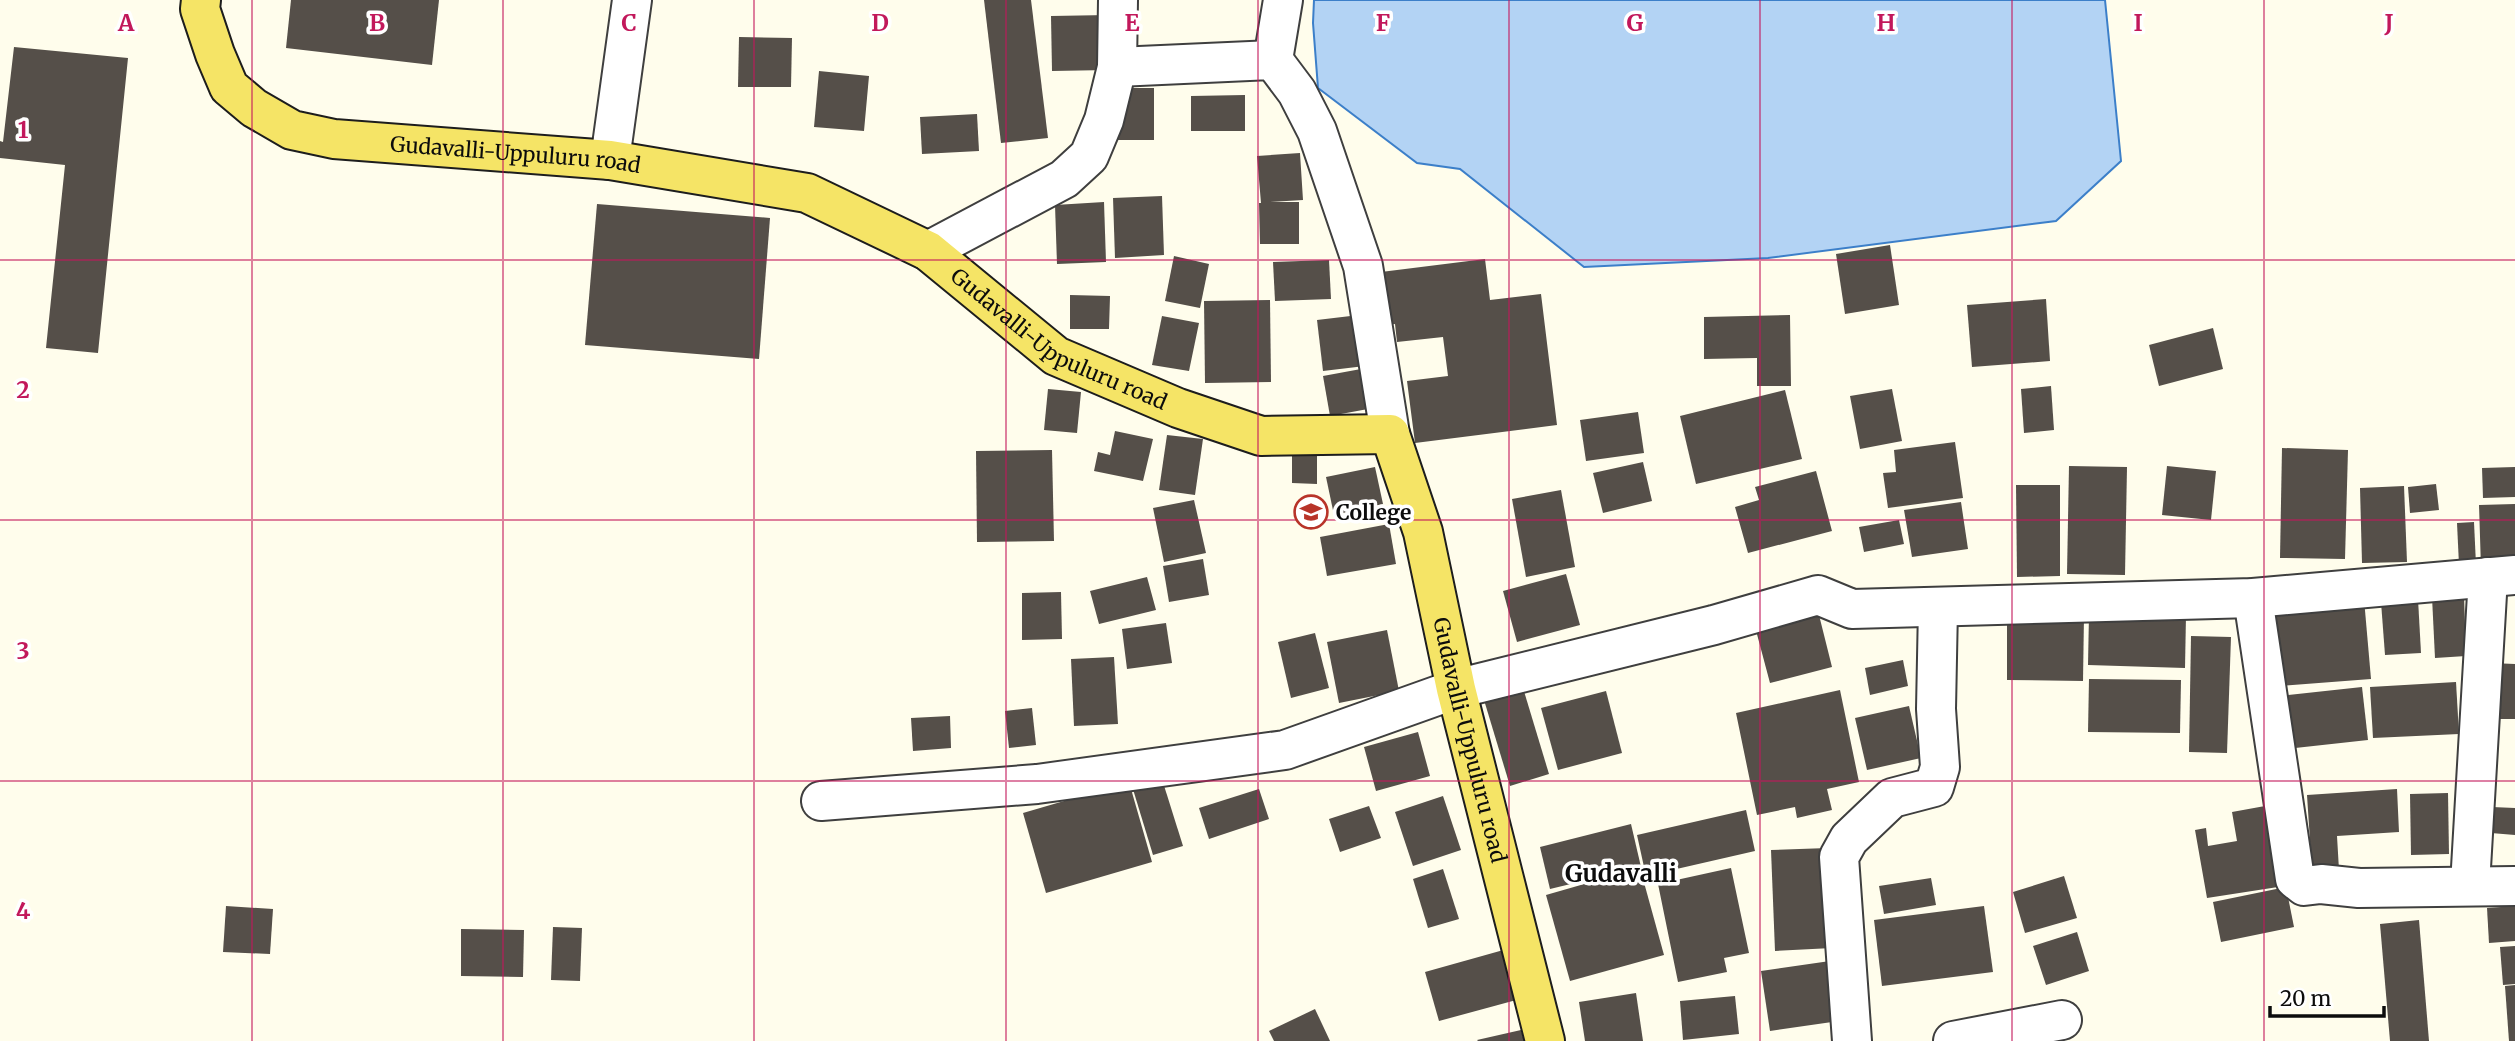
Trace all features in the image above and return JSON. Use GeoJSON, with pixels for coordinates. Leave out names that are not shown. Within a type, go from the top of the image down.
{"type":"FeatureCollection","features":[{"type":"Feature","properties":{"kind":"main road","name":"Gudavalli-Uppuluru road"},"geometry":{"type":"LineString","coordinates":[[201,0],[204,21],[229,87],[254,108],[292,130],[334,139],[610,160],[807,193],[928,251],[1056,356],[1178,408],[1261,436],[1390,435],[1423,533],[1455,689],[1545,1041]]}},
{"type":"Feature","properties":{"kind":"street"},"geometry":{"type":"LineString","coordinates":[[610,160],[632,0]]}},
{"type":"Feature","properties":{"kind":"street"},"geometry":{"type":"LineString","coordinates":[[928,251],[1064,179],[1089,156],[1104,120],[1117,67],[1118,0]]}},
{"type":"Feature","properties":{"kind":"street"},"geometry":{"type":"LineString","coordinates":[[1283,0],[1273,60],[1297,92],[1317,131],[1363,266],[1390,435]]}},
{"type":"Feature","properties":{"kind":"street"},"geometry":{"type":"LineString","coordinates":[[1117,67],[1273,60]]}},
{"type":"Feature","properties":{"kind":"street"},"geometry":{"type":"LineString","coordinates":[[821,800],[1037,784],[1285,750],[1455,689],[1714,625],[1818,595],[1852,609],[1938,607],[2253,598],[2501,576],[2470,885]]}},
{"type":"Feature","properties":{"kind":"street"},"geometry":{"type":"LineString","coordinates":[[2253,598],[2295,879],[2304,886],[2515,886]]}},
{"type":"Feature","properties":{"kind":"street"},"geometry":{"type":"LineString","coordinates":[[1852,1041],[1839,857],[1849,839],[1892,798],[1934,787],[1940,767],[1936,709],[1938,607]]}},
{"type":"Feature","properties":{"kind":"street"},"geometry":{"type":"LineString","coordinates":[[1954,1041],[2062,1020]]}},
{"type":"Feature","properties":{"kind":"water"},"geometry":{"type":"Polygon","coordinates":[[[1314,0],[2105,0],[2121,161],[2056,221],[1768,258],[1584,267],[1460,169],[1417,163],[1318,88],[1314,0]]]}},
{"type":"Feature","properties":{"kind":"building"},"geometry":{"type":"Polygon","coordinates":[[[291,0],[439,0],[432,65],[286,48],[291,0]]]}},
{"type":"Feature","properties":{"kind":"building"},"geometry":{"type":"Polygon","coordinates":[[[984,0],[1031,0],[1048,138],[1001,143],[984,0]]]}},
{"type":"Feature","properties":{"kind":"building"},"geometry":{"type":"Polygon","coordinates":[[[1108,15],[1108,70],[1052,71],[1051,16],[1108,15]]]}},
{"type":"Feature","properties":{"kind":"building"},"geometry":{"type":"Polygon","coordinates":[[[739,37],[792,38],[791,87],[738,87],[739,37]]]}},
{"type":"Feature","properties":{"kind":"building"},"geometry":{"type":"Polygon","coordinates":[[[14,47],[128,58],[98,353],[46,348],[65,165],[0,158],[0,141],[3,142],[14,47]]]}},
{"type":"Feature","properties":{"kind":"building"},"geometry":{"type":"Polygon","coordinates":[[[819,71],[869,76],[864,131],[814,127],[819,71]]]}},
{"type":"Feature","properties":{"kind":"building"},"geometry":{"type":"Polygon","coordinates":[[[1117,88],[1154,88],[1154,140],[1117,140],[1117,88]]]}},
{"type":"Feature","properties":{"kind":"building"},"geometry":{"type":"Polygon","coordinates":[[[1245,95],[1245,131],[1191,131],[1191,96],[1245,95]]]}},
{"type":"Feature","properties":{"kind":"building"},"geometry":{"type":"Polygon","coordinates":[[[977,114],[979,151],[922,154],[920,117],[977,114]]]}},
{"type":"Feature","properties":{"kind":"building"},"geometry":{"type":"Polygon","coordinates":[[[1300,153],[1303,200],[1270,202],[1299,202],[1299,244],[1260,244],[1261,203],[1257,156],[1300,153]]]}},
{"type":"Feature","properties":{"kind":"building"},"geometry":{"type":"Polygon","coordinates":[[[1162,196],[1164,255],[1115,258],[1113,198],[1162,196]]]}},
{"type":"Feature","properties":{"kind":"building"},"geometry":{"type":"Polygon","coordinates":[[[1104,202],[1106,262],[1057,264],[1055,205],[1104,202]]]}},
{"type":"Feature","properties":{"kind":"building"},"geometry":{"type":"Polygon","coordinates":[[[597,204],[770,218],[759,359],[585,345],[597,204]]]}},
{"type":"Feature","properties":{"kind":"building"},"geometry":{"type":"Polygon","coordinates":[[[1890,245],[1899,305],[1845,314],[1836,254],[1890,245]]]}},
{"type":"Feature","properties":{"kind":"building"},"geometry":{"type":"Polygon","coordinates":[[[1174,256],[1209,264],[1200,308],[1165,301],[1174,256]]]}},
{"type":"Feature","properties":{"kind":"building"},"geometry":{"type":"Polygon","coordinates":[[[1485,259],[1490,300],[1541,294],[1557,425],[1415,443],[1407,381],[1448,376],[1443,337],[1397,342],[1395,324],[1388,325],[1381,272],[1485,259]]]}},
{"type":"Feature","properties":{"kind":"building"},"geometry":{"type":"Polygon","coordinates":[[[1329,260],[1331,299],[1275,301],[1273,262],[1329,260]]]}},
{"type":"Feature","properties":{"kind":"building"},"geometry":{"type":"Polygon","coordinates":[[[1070,295],[1110,296],[1109,329],[1070,329],[1070,295]]]}},
{"type":"Feature","properties":{"kind":"building"},"geometry":{"type":"Polygon","coordinates":[[[2046,299],[2050,361],[1972,367],[1967,305],[2046,299]]]}},
{"type":"Feature","properties":{"kind":"building"},"geometry":{"type":"Polygon","coordinates":[[[1270,300],[1271,382],[1205,383],[1204,301],[1270,300]]]}},
{"type":"Feature","properties":{"kind":"building"},"geometry":{"type":"Polygon","coordinates":[[[1359,315],[1365,366],[1323,371],[1317,320],[1359,315]]]}},
{"type":"Feature","properties":{"kind":"building"},"geometry":{"type":"Polygon","coordinates":[[[1790,315],[1791,386],[1757,386],[1757,358],[1704,359],[1704,317],[1790,315]]]}},
{"type":"Feature","properties":{"kind":"building"},"geometry":{"type":"Polygon","coordinates":[[[1162,316],[1199,323],[1189,371],[1152,365],[1162,316]]]}},
{"type":"Feature","properties":{"kind":"building"},"geometry":{"type":"Polygon","coordinates":[[[2213,328],[2223,369],[2159,386],[2149,345],[2213,328]]]}},
{"type":"Feature","properties":{"kind":"building"},"geometry":{"type":"Polygon","coordinates":[[[1361,369],[1368,409],[1330,416],[1323,376],[1361,369]]]}},
{"type":"Feature","properties":{"kind":"building"},"geometry":{"type":"Polygon","coordinates":[[[2051,386],[2054,430],[2024,433],[2021,389],[2051,386]]]}},
{"type":"Feature","properties":{"kind":"building"},"geometry":{"type":"Polygon","coordinates":[[[1048,389],[1081,392],[1077,433],[1044,430],[1048,389]]]}},
{"type":"Feature","properties":{"kind":"building"},"geometry":{"type":"Polygon","coordinates":[[[1892,389],[1902,441],[1860,449],[1850,396],[1892,389]]]}},
{"type":"Feature","properties":{"kind":"building"},"geometry":{"type":"Polygon","coordinates":[[[1785,390],[1802,459],[1696,484],[1680,416],[1785,390]]]}},
{"type":"Feature","properties":{"kind":"building"},"geometry":{"type":"Polygon","coordinates":[[[1638,412],[1644,453],[1586,461],[1580,420],[1638,412]]]}},
{"type":"Feature","properties":{"kind":"building"},"geometry":{"type":"Polygon","coordinates":[[[1115,431],[1153,439],[1143,481],[1094,471],[1098,452],[1110,455],[1115,431]]]}},
{"type":"Feature","properties":{"kind":"building"},"geometry":{"type":"Polygon","coordinates":[[[1167,435],[1203,439],[1195,495],[1159,490],[1167,435]]]}},
{"type":"Feature","properties":{"kind":"building"},"geometry":{"type":"Polygon","coordinates":[[[1955,442],[1963,498],[1888,508],[1883,473],[1896,472],[1894,450],[1955,442]]]}},
{"type":"Feature","properties":{"kind":"building"},"geometry":{"type":"Polygon","coordinates":[[[2282,448],[2348,450],[2345,559],[2280,558],[2282,448]]]}},
{"type":"Feature","properties":{"kind":"building"},"geometry":{"type":"Polygon","coordinates":[[[1052,450],[1054,541],[977,542],[976,451],[1052,450]]]}},
{"type":"Feature","properties":{"kind":"building"},"geometry":{"type":"Polygon","coordinates":[[[1292,450],[1317,450],[1317,484],[1292,483],[1292,450]]]}},
{"type":"Feature","properties":{"kind":"building"},"geometry":{"type":"Polygon","coordinates":[[[1643,462],[1652,501],[1603,513],[1593,473],[1643,462]]]}},
{"type":"Feature","properties":{"kind":"building"},"geometry":{"type":"Polygon","coordinates":[[[2069,466],[2127,467],[2125,575],[2067,574],[2069,466]]]}},
{"type":"Feature","properties":{"kind":"building"},"geometry":{"type":"Polygon","coordinates":[[[2167,466],[2216,471],[2211,520],[2162,515],[2167,466]]]}},
{"type":"Feature","properties":{"kind":"building"},"geometry":{"type":"Polygon","coordinates":[[[1375,467],[1383,504],[1334,515],[1326,477],[1375,467]]]}},
{"type":"Feature","properties":{"kind":"building"},"geometry":{"type":"Polygon","coordinates":[[[2515,467],[2515,497],[2483,498],[2482,468],[2515,467]]]}},
{"type":"Feature","properties":{"kind":"building"},"geometry":{"type":"Polygon","coordinates":[[[1816,471],[1832,531],[1748,553],[1735,507],[1759,500],[1755,487],[1816,471]]]}},
{"type":"Feature","properties":{"kind":"building"},"geometry":{"type":"Polygon","coordinates":[[[2436,484],[2439,510],[2410,513],[2408,487],[2436,484]]]}},
{"type":"Feature","properties":{"kind":"building"},"geometry":{"type":"Polygon","coordinates":[[[2016,485],[2060,485],[2060,576],[2017,577],[2016,485]]]}},
{"type":"Feature","properties":{"kind":"building"},"geometry":{"type":"Polygon","coordinates":[[[2404,486],[2407,562],[2362,563],[2360,488],[2404,486]]]}},
{"type":"Feature","properties":{"kind":"building"},"geometry":{"type":"Polygon","coordinates":[[[1561,490],[1575,567],[1526,577],[1512,499],[1561,490]]]}},
{"type":"Feature","properties":{"kind":"building"},"geometry":{"type":"Polygon","coordinates":[[[1194,500],[1206,553],[1164,562],[1153,508],[1194,500]]]}},
{"type":"Feature","properties":{"kind":"building"},"geometry":{"type":"Polygon","coordinates":[[[1961,502],[1968,549],[1912,557],[1904,510],[1961,502]]]}},
{"type":"Feature","properties":{"kind":"building"},"geometry":{"type":"Polygon","coordinates":[[[2515,504],[2515,567],[2481,568],[2479,505],[2515,504]]]}},
{"type":"Feature","properties":{"kind":"building"},"geometry":{"type":"Polygon","coordinates":[[[1899,520],[1904,544],[1864,552],[1859,527],[1899,520]]]}},
{"type":"Feature","properties":{"kind":"building"},"geometry":{"type":"Polygon","coordinates":[[[2474,522],[2476,565],[2459,565],[2457,523],[2474,522]]]}},
{"type":"Feature","properties":{"kind":"building"},"geometry":{"type":"Polygon","coordinates":[[[1389,524],[1396,564],[1327,576],[1320,537],[1389,524]]]}},
{"type":"Feature","properties":{"kind":"building"},"geometry":{"type":"Polygon","coordinates":[[[1203,559],[1209,595],[1169,602],[1163,566],[1203,559]]]}},
{"type":"Feature","properties":{"kind":"building"},"geometry":{"type":"Polygon","coordinates":[[[1566,574],[1580,625],[1517,642],[1503,591],[1566,574]]]}},
{"type":"Feature","properties":{"kind":"building"},"geometry":{"type":"Polygon","coordinates":[[[1147,577],[1156,610],[1099,624],[1090,591],[1147,577]]]}},
{"type":"Feature","properties":{"kind":"building"},"geometry":{"type":"Polygon","coordinates":[[[1061,592],[1062,639],[1022,640],[1022,593],[1061,592]]]}},
{"type":"Feature","properties":{"kind":"building"},"geometry":{"type":"Polygon","coordinates":[[[2464,595],[2466,656],[2435,658],[2432,597],[2464,595]]]}},
{"type":"Feature","properties":{"kind":"building"},"geometry":{"type":"Polygon","coordinates":[[[2364,599],[2371,679],[2279,686],[2272,607],[2364,599]]]}},
{"type":"Feature","properties":{"kind":"building"},"geometry":{"type":"Polygon","coordinates":[[[2418,599],[2421,653],[2385,655],[2381,602],[2418,599]]]}},
{"type":"Feature","properties":{"kind":"building"},"geometry":{"type":"Polygon","coordinates":[[[1817,607],[1832,667],[1770,683],[1754,623],[1817,607]]]}},
{"type":"Feature","properties":{"kind":"building"},"geometry":{"type":"Polygon","coordinates":[[[2007,614],[2084,615],[2083,681],[2007,680],[2007,614]]]}},
{"type":"Feature","properties":{"kind":"building"},"geometry":{"type":"Polygon","coordinates":[[[2089,614],[2186,615],[2185,668],[2088,665],[2089,614]]]}},
{"type":"Feature","properties":{"kind":"building"},"geometry":{"type":"Polygon","coordinates":[[[1166,623],[1172,663],[1127,669],[1122,629],[1166,623]]]}},
{"type":"Feature","properties":{"kind":"building"},"geometry":{"type":"Polygon","coordinates":[[[1387,630],[1399,691],[1339,703],[1327,642],[1387,630]]]}},
{"type":"Feature","properties":{"kind":"building"},"geometry":{"type":"Polygon","coordinates":[[[1315,633],[1329,688],[1291,698],[1278,642],[1315,633]]]}},
{"type":"Feature","properties":{"kind":"building"},"geometry":{"type":"Polygon","coordinates":[[[2191,636],[2231,637],[2227,753],[2189,752],[2191,636]]]}},
{"type":"Feature","properties":{"kind":"building"},"geometry":{"type":"Polygon","coordinates":[[[1114,657],[1118,724],[1074,726],[1071,659],[1114,657]]]}},
{"type":"Feature","properties":{"kind":"building"},"geometry":{"type":"Polygon","coordinates":[[[1903,660],[1908,686],[1870,695],[1865,668],[1903,660]]]}},
{"type":"Feature","properties":{"kind":"building"},"geometry":{"type":"Polygon","coordinates":[[[2491,663],[2515,664],[2515,719],[2491,719],[2491,663]]]}},
{"type":"Feature","properties":{"kind":"building"},"geometry":{"type":"Polygon","coordinates":[[[2089,679],[2181,680],[2180,733],[2088,732],[2089,679]]]}},
{"type":"Feature","properties":{"kind":"building"},"geometry":{"type":"Polygon","coordinates":[[[2456,682],[2459,734],[2373,738],[2370,687],[2456,682]]]}},
{"type":"Feature","properties":{"kind":"building"},"geometry":{"type":"Polygon","coordinates":[[[2362,687],[2368,740],[2286,749],[2280,696],[2362,687]]]}},
{"type":"Feature","properties":{"kind":"building"},"geometry":{"type":"Polygon","coordinates":[[[1523,688],[1549,774],[1510,786],[1484,700],[1523,688]]]}},
{"type":"Feature","properties":{"kind":"building"},"geometry":{"type":"Polygon","coordinates":[[[1840,690],[1859,782],[1827,789],[1832,810],[1797,818],[1795,807],[1757,815],[1736,713],[1840,690]]]}},
{"type":"Feature","properties":{"kind":"building"},"geometry":{"type":"Polygon","coordinates":[[[1606,691],[1622,753],[1558,770],[1541,708],[1606,691]]]}},
{"type":"Feature","properties":{"kind":"building"},"geometry":{"type":"Polygon","coordinates":[[[1909,706],[1921,758],[1867,770],[1855,718],[1909,706]]]}},
{"type":"Feature","properties":{"kind":"building"},"geometry":{"type":"Polygon","coordinates":[[[1032,708],[1036,745],[1009,748],[1005,711],[1032,708]]]}},
{"type":"Feature","properties":{"kind":"building"},"geometry":{"type":"Polygon","coordinates":[[[950,716],[951,748],[913,751],[911,718],[950,716]]]}},
{"type":"Feature","properties":{"kind":"building"},"geometry":{"type":"Polygon","coordinates":[[[1418,732],[1430,776],[1376,791],[1364,747],[1418,732]]]}},
{"type":"Feature","properties":{"kind":"building"},"geometry":{"type":"Polygon","coordinates":[[[1161,776],[1183,846],[1153,855],[1132,786],[1161,776]]]}},
{"type":"Feature","properties":{"kind":"building"},"geometry":{"type":"Polygon","coordinates":[[[1129,782],[1152,862],[1046,893],[1023,813],[1129,782]]]}},
{"type":"Feature","properties":{"kind":"building"},"geometry":{"type":"Polygon","coordinates":[[[1259,789],[1269,819],[1209,839],[1199,808],[1259,789]]]}},
{"type":"Feature","properties":{"kind":"building"},"geometry":{"type":"Polygon","coordinates":[[[2397,789],[2399,832],[2337,836],[2339,870],[2312,872],[2307,795],[2397,789]]]}},
{"type":"Feature","properties":{"kind":"building"},"geometry":{"type":"Polygon","coordinates":[[[2448,793],[2449,854],[2411,855],[2410,794],[2448,793]]]}},
{"type":"Feature","properties":{"kind":"building"},"geometry":{"type":"Polygon","coordinates":[[[1443,796],[1461,850],[1413,866],[1395,812],[1443,796]]]}},
{"type":"Feature","properties":{"kind":"building"},"geometry":{"type":"Polygon","coordinates":[[[1369,806],[1381,838],[1340,852],[1329,819],[1369,806]]]}},
{"type":"Feature","properties":{"kind":"building"},"geometry":{"type":"Polygon","coordinates":[[[2265,806],[2278,887],[2207,898],[2195,830],[2206,828],[2208,846],[2237,841],[2232,812],[2265,806]]]}},
{"type":"Feature","properties":{"kind":"building"},"geometry":{"type":"Polygon","coordinates":[[[2492,807],[2515,808],[2515,835],[2491,833],[2492,807]]]}},
{"type":"Feature","properties":{"kind":"building"},"geometry":{"type":"Polygon","coordinates":[[[1746,810],[1755,851],[1646,876],[1637,835],[1746,810]]]}},
{"type":"Feature","properties":{"kind":"building"},"geometry":{"type":"Polygon","coordinates":[[[1631,824],[1641,867],[1550,889],[1540,847],[1631,824]]]}},
{"type":"Feature","properties":{"kind":"building"},"geometry":{"type":"Polygon","coordinates":[[[1828,848],[1832,948],[1775,951],[1771,850],[1828,848]]]}},
{"type":"Feature","properties":{"kind":"building"},"geometry":{"type":"Polygon","coordinates":[[[1640,868],[1664,955],[1570,981],[1546,895],[1640,868]]]}},
{"type":"Feature","properties":{"kind":"building"},"geometry":{"type":"Polygon","coordinates":[[[1731,868],[1749,953],[1724,958],[1727,972],[1678,982],[1658,884],[1731,868]]]}},
{"type":"Feature","properties":{"kind":"building"},"geometry":{"type":"Polygon","coordinates":[[[1443,869],[1459,919],[1428,928],[1413,879],[1443,869]]]}},
{"type":"Feature","properties":{"kind":"building"},"geometry":{"type":"Polygon","coordinates":[[[2064,876],[2077,918],[2025,933],[2013,892],[2064,876]]]}},
{"type":"Feature","properties":{"kind":"building"},"geometry":{"type":"Polygon","coordinates":[[[1931,878],[1936,905],[1884,914],[1879,886],[1931,878]]]}},
{"type":"Feature","properties":{"kind":"building"},"geometry":{"type":"Polygon","coordinates":[[[2286,887],[2294,927],[2221,942],[2213,902],[2286,887]]]}},
{"type":"Feature","properties":{"kind":"building"},"geometry":{"type":"Polygon","coordinates":[[[226,906],[273,909],[270,954],[223,952],[226,906]]]}},
{"type":"Feature","properties":{"kind":"building"},"geometry":{"type":"Polygon","coordinates":[[[1984,906],[1993,972],[1882,986],[1874,920],[1984,906]]]}},
{"type":"Feature","properties":{"kind":"building"},"geometry":{"type":"Polygon","coordinates":[[[2515,906],[2515,941],[2489,943],[2487,908],[2515,906]]]}},
{"type":"Feature","properties":{"kind":"building"},"geometry":{"type":"Polygon","coordinates":[[[2419,920],[2429,1041],[2390,1041],[2380,924],[2419,920]]]}},
{"type":"Feature","properties":{"kind":"building"},"geometry":{"type":"Polygon","coordinates":[[[553,927],[582,928],[580,981],[551,980],[553,927]]]}},
{"type":"Feature","properties":{"kind":"building"},"geometry":{"type":"Polygon","coordinates":[[[461,929],[524,930],[523,977],[461,976],[461,929]]]}},
{"type":"Feature","properties":{"kind":"building"},"geometry":{"type":"Polygon","coordinates":[[[2077,932],[2089,971],[2046,985],[2033,946],[2077,932]]]}},
{"type":"Feature","properties":{"kind":"building"},"geometry":{"type":"Polygon","coordinates":[[[2515,946],[2515,984],[2503,985],[2500,947],[2515,946]]]}},
{"type":"Feature","properties":{"kind":"building"},"geometry":{"type":"Polygon","coordinates":[[[1507,949],[1520,999],[1439,1021],[1425,972],[1507,949]]]}},
{"type":"Feature","properties":{"kind":"building"},"geometry":{"type":"Polygon","coordinates":[[[1830,961],[1839,1021],[1770,1031],[1761,971],[1830,961]]]}},
{"type":"Feature","properties":{"kind":"building"},"geometry":{"type":"Polygon","coordinates":[[[2515,985],[2515,1041],[2509,1041],[2505,986],[2515,985]]]}},
{"type":"Feature","properties":{"kind":"building"},"geometry":{"type":"Polygon","coordinates":[[[1636,993],[1643,1041],[1585,1041],[1579,1002],[1636,993]]]}},
{"type":"Feature","properties":{"kind":"building"},"geometry":{"type":"Polygon","coordinates":[[[1735,996],[1739,1034],[1683,1040],[1680,1001],[1735,996]]]}},
{"type":"Feature","properties":{"kind":"building"},"geometry":{"type":"Polygon","coordinates":[[[1315,1009],[1330,1041],[1274,1041],[1269,1031],[1315,1009]]]}},
{"type":"Feature","properties":{"kind":"building"},"geometry":{"type":"Polygon","coordinates":[[[1521,1030],[1524,1041],[1477,1040],[1521,1030]]]}},
{"type":"Feature","properties":{"kind":"place","name":"College"},"geometry":{"type":"Point","coordinates":[1311,512]}},
{"type":"Feature","properties":{"kind":"district","name":"Gudavalli"},"geometry":{"type":"Point","coordinates":[1621,873]}}]}
